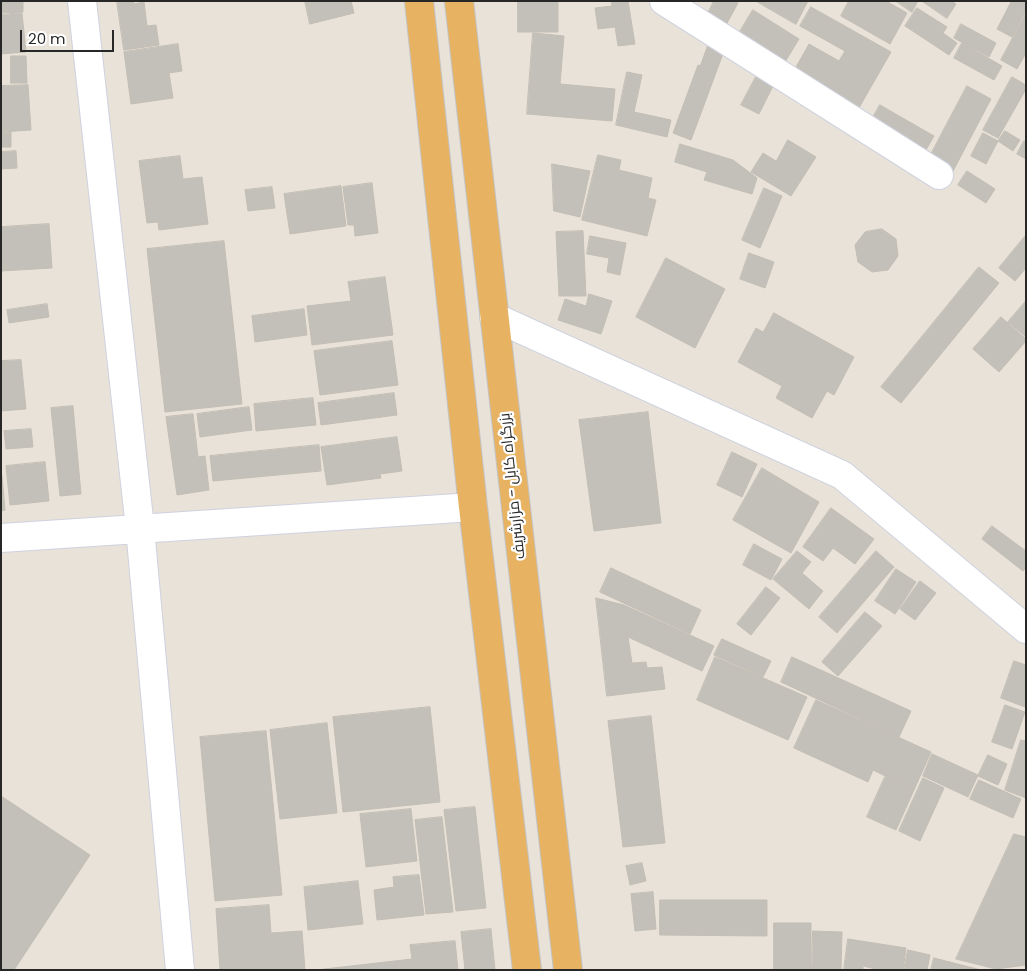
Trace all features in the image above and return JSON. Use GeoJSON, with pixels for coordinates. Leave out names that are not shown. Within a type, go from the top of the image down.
{"type":"FeatureCollection","features":[{"type":"Feature","properties":{"kind":"highway"},"geometry":{"type":"LineString","coordinates":[[419,1],[473,507],[528,970]]}},
{"type":"Feature","properties":{"kind":"highway","name":"بزرگراه کابل - مزارشریف"},"geometry":{"type":"LineString","coordinates":[[459,1],[568,970]]}},
{"type":"Feature","properties":{"kind":"street"},"geometry":{"type":"LineString","coordinates":[[82,1],[140,528],[180,970]]}},
{"type":"Feature","properties":{"kind":"street"},"geometry":{"type":"LineString","coordinates":[[664,1],[939,175]]}},
{"type":"Feature","properties":{"kind":"street"},"geometry":{"type":"LineString","coordinates":[[494,317],[842,475],[1026,629]]}},
{"type":"Feature","properties":{"kind":"street"},"geometry":{"type":"LineString","coordinates":[[1,538],[473,507]]}},
{"type":"Feature","properties":{"kind":"building"},"geometry":{"type":"Polygon","coordinates":[[[1,1],[23,1],[23,12],[2,13],[1,1]]]}},
{"type":"Feature","properties":{"kind":"building"},"geometry":{"type":"Polygon","coordinates":[[[117,1],[133,1],[134,4],[144,2],[147,26],[156,25],[159,45],[124,50],[117,1]]]}},
{"type":"Feature","properties":{"kind":"building"},"geometry":{"type":"Polygon","coordinates":[[[305,1],[351,1],[354,13],[310,24],[305,1]]]}},
{"type":"Feature","properties":{"kind":"building"},"geometry":{"type":"Polygon","coordinates":[[[518,1],[558,1],[558,32],[518,32],[518,1]]]}},
{"type":"Feature","properties":{"kind":"building"},"geometry":{"type":"Polygon","coordinates":[[[611,1],[628,1],[635,44],[618,46],[615,27],[598,29],[595,8],[612,6],[611,1]]]}},
{"type":"Feature","properties":{"kind":"building"},"geometry":{"type":"Polygon","coordinates":[[[714,1],[734,1],[738,3],[726,25],[707,15],[714,1]]]}},
{"type":"Feature","properties":{"kind":"building"},"geometry":{"type":"Polygon","coordinates":[[[756,1],[808,1],[796,24],[756,1]]]}},
{"type":"Feature","properties":{"kind":"building"},"geometry":{"type":"Polygon","coordinates":[[[849,1],[886,1],[907,13],[890,44],[841,16],[849,1]]]}},
{"type":"Feature","properties":{"kind":"building"},"geometry":{"type":"Polygon","coordinates":[[[896,1],[918,1],[912,12],[896,1]]]}},
{"type":"Feature","properties":{"kind":"building"},"geometry":{"type":"Polygon","coordinates":[[[922,1],[951,1],[956,4],[947,18],[922,1]]]}},
{"type":"Feature","properties":{"kind":"building"},"geometry":{"type":"Polygon","coordinates":[[[1010,1],[1026,1],[1026,10],[1012,37],[997,29],[1010,1]]]}},
{"type":"Feature","properties":{"kind":"building"},"geometry":{"type":"Polygon","coordinates":[[[811,7],[891,52],[856,113],[791,76],[809,44],[839,61],[845,51],[800,26],[811,7]]]}},
{"type":"Feature","properties":{"kind":"building"},"geometry":{"type":"Polygon","coordinates":[[[917,8],[947,27],[943,33],[957,43],[949,55],[905,26],[917,8]]]}},
{"type":"Feature","properties":{"kind":"building"},"geometry":{"type":"Polygon","coordinates":[[[753,10],[799,39],[782,67],[736,38],[753,10]]]}},
{"type":"Feature","properties":{"kind":"building"},"geometry":{"type":"Polygon","coordinates":[[[22,13],[26,52],[1,54],[1,15],[22,13]]]}},
{"type":"Feature","properties":{"kind":"building"},"geometry":{"type":"Polygon","coordinates":[[[1026,13],[1026,53],[1017,69],[1001,60],[1026,13]]]}},
{"type":"Feature","properties":{"kind":"building"},"geometry":{"type":"Polygon","coordinates":[[[961,24],[996,43],[989,57],[954,38],[961,24]]]}},
{"type":"Feature","properties":{"kind":"building"},"geometry":{"type":"Polygon","coordinates":[[[533,33],[564,36],[560,84],[615,89],[612,121],[527,114],[533,33]]]}},
{"type":"Feature","properties":{"kind":"building"},"geometry":{"type":"Polygon","coordinates":[[[711,37],[727,43],[691,140],[673,133],[698,65],[700,66],[711,37]]]}},
{"type":"Feature","properties":{"kind":"building"},"geometry":{"type":"Polygon","coordinates":[[[962,43],[1002,66],[994,80],[954,58],[962,43]]]}},
{"type":"Feature","properties":{"kind":"building"},"geometry":{"type":"Polygon","coordinates":[[[178,44],[182,71],[169,73],[173,98],[131,104],[124,52],[178,44]]]}},
{"type":"Feature","properties":{"kind":"building"},"geometry":{"type":"Polygon","coordinates":[[[11,56],[26,56],[27,83],[11,83],[11,56]]]}},
{"type":"Feature","properties":{"kind":"building"},"geometry":{"type":"Polygon","coordinates":[[[627,72],[642,75],[634,112],[671,120],[667,137],[616,125],[627,72]]]}},
{"type":"Feature","properties":{"kind":"building"},"geometry":{"type":"Polygon","coordinates":[[[758,73],[775,82],[759,114],[741,105],[758,73]]]}},
{"type":"Feature","properties":{"kind":"building"},"geometry":{"type":"Polygon","coordinates":[[[1012,77],[1026,85],[1026,89],[998,138],[983,130],[1012,77]]]}},
{"type":"Feature","properties":{"kind":"building"},"geometry":{"type":"Polygon","coordinates":[[[28,85],[31,130],[1,132],[1,86],[28,85]]]}},
{"type":"Feature","properties":{"kind":"building"},"geometry":{"type":"Polygon","coordinates":[[[967,86],[991,99],[952,173],[928,160],[967,86]]]}},
{"type":"Feature","properties":{"kind":"building"},"geometry":{"type":"Polygon","coordinates":[[[880,105],[934,136],[923,155],[869,124],[880,105]]]}},
{"type":"Feature","properties":{"kind":"building"},"geometry":{"type":"Polygon","coordinates":[[[1005,131],[1020,140],[1013,151],[998,141],[1005,131]]]}},
{"type":"Feature","properties":{"kind":"building"},"geometry":{"type":"Polygon","coordinates":[[[11,132],[11,147],[1,147],[1,133],[11,132]]]}},
{"type":"Feature","properties":{"kind":"building"},"geometry":{"type":"Polygon","coordinates":[[[983,133],[998,141],[986,164],[971,156],[983,133]]]}},
{"type":"Feature","properties":{"kind":"building"},"geometry":{"type":"Polygon","coordinates":[[[788,140],[816,157],[791,196],[751,172],[763,153],[776,161],[788,140]]]}},
{"type":"Feature","properties":{"kind":"building"},"geometry":{"type":"Polygon","coordinates":[[[1024,141],[1026,142],[1026,159],[1017,154],[1024,141]]]}},
{"type":"Feature","properties":{"kind":"building"},"geometry":{"type":"Polygon","coordinates":[[[680,144],[733,160],[757,178],[752,194],[704,180],[707,172],[675,162],[680,144]]]}},
{"type":"Feature","properties":{"kind":"building"},"geometry":{"type":"Polygon","coordinates":[[[16,151],[17,168],[1,169],[1,152],[16,151]]]}},
{"type":"Feature","properties":{"kind":"building"},"geometry":{"type":"Polygon","coordinates":[[[598,155],[621,160],[619,170],[652,178],[648,198],[656,200],[647,236],[582,220],[598,155]]]}},
{"type":"Feature","properties":{"kind":"building"},"geometry":{"type":"Polygon","coordinates":[[[180,156],[183,179],[202,177],[208,224],[159,230],[158,222],[147,223],[139,161],[180,156]]]}},
{"type":"Feature","properties":{"kind":"building"},"geometry":{"type":"Polygon","coordinates":[[[552,164],[590,171],[580,217],[554,211],[552,164]]]}},
{"type":"Feature","properties":{"kind":"building"},"geometry":{"type":"Polygon","coordinates":[[[967,171],[995,189],[986,203],[958,185],[967,171]]]}},
{"type":"Feature","properties":{"kind":"building"},"geometry":{"type":"Polygon","coordinates":[[[372,183],[378,233],[355,236],[354,225],[348,225],[343,187],[372,183]]]}},
{"type":"Feature","properties":{"kind":"building"},"geometry":{"type":"Polygon","coordinates":[[[341,186],[346,226],[290,234],[284,194],[341,186]]]}},
{"type":"Feature","properties":{"kind":"building"},"geometry":{"type":"Polygon","coordinates":[[[272,187],[275,208],[248,211],[245,190],[272,187]]]}},
{"type":"Feature","properties":{"kind":"building"},"geometry":{"type":"Polygon","coordinates":[[[764,188],[782,196],[760,248],[742,240],[764,188]]]}},
{"type":"Feature","properties":{"kind":"building"},"geometry":{"type":"Polygon","coordinates":[[[49,224],[52,268],[1,271],[1,227],[49,224]]]}},
{"type":"Feature","properties":{"kind":"building"},"geometry":{"type":"Polygon","coordinates":[[[882,229],[896,239],[898,256],[888,270],[872,272],[858,262],[855,245],[865,232],[882,229]]]}},
{"type":"Feature","properties":{"kind":"building"},"geometry":{"type":"Polygon","coordinates":[[[583,231],[586,296],[559,296],[556,232],[583,231]]]}},
{"type":"Feature","properties":{"kind":"building"},"geometry":{"type":"Polygon","coordinates":[[[1026,235],[1026,268],[1015,281],[999,268],[1026,235]]]}},
{"type":"Feature","properties":{"kind":"building"},"geometry":{"type":"Polygon","coordinates":[[[590,236],[626,243],[620,275],[607,272],[609,258],[587,254],[590,236]]]}},
{"type":"Feature","properties":{"kind":"building"},"geometry":{"type":"Polygon","coordinates":[[[224,241],[242,404],[165,412],[147,249],[224,241]]]}},
{"type":"Feature","properties":{"kind":"building"},"geometry":{"type":"Polygon","coordinates":[[[749,253],[774,262],[765,288],[740,279],[749,253]]]}},
{"type":"Feature","properties":{"kind":"building"},"geometry":{"type":"Polygon","coordinates":[[[666,258],[725,289],[695,348],[636,317],[666,258]]]}},
{"type":"Feature","properties":{"kind":"building"},"geometry":{"type":"Polygon","coordinates":[[[979,267],[999,283],[901,403],[881,387],[979,267]]]}},
{"type":"Feature","properties":{"kind":"building"},"geometry":{"type":"Polygon","coordinates":[[[385,277],[393,335],[312,345],[307,306],[351,301],[348,282],[385,277]]]}},
{"type":"Feature","properties":{"kind":"building"},"geometry":{"type":"Polygon","coordinates":[[[589,294],[612,301],[601,334],[558,320],[565,299],[586,306],[589,294]]]}},
{"type":"Feature","properties":{"kind":"building"},"geometry":{"type":"Polygon","coordinates":[[[1026,301],[1026,337],[1008,322],[1026,301]]]}},
{"type":"Feature","properties":{"kind":"building"},"geometry":{"type":"Polygon","coordinates":[[[47,304],[49,317],[9,323],[7,310],[47,304]]]}},
{"type":"Feature","properties":{"kind":"building"},"geometry":{"type":"Polygon","coordinates":[[[304,309],[307,335],[255,342],[252,316],[304,309]]]}},
{"type":"Feature","properties":{"kind":"building"},"geometry":{"type":"Polygon","coordinates":[[[774,313],[854,357],[834,395],[827,391],[812,418],[776,398],[782,386],[738,362],[756,328],[763,332],[774,313]]]}},
{"type":"Feature","properties":{"kind":"building"},"geometry":{"type":"Polygon","coordinates":[[[1001,317],[1026,341],[999,372],[973,349],[1001,317]]]}},
{"type":"Feature","properties":{"kind":"building"},"geometry":{"type":"Polygon","coordinates":[[[392,341],[398,385],[320,395],[314,351],[392,341]]]}},
{"type":"Feature","properties":{"kind":"building"},"geometry":{"type":"Polygon","coordinates":[[[21,360],[26,409],[1,411],[1,361],[21,360]]]}},
{"type":"Feature","properties":{"kind":"building"},"geometry":{"type":"Polygon","coordinates":[[[394,393],[397,415],[321,425],[318,403],[394,393]]]}},
{"type":"Feature","properties":{"kind":"building"},"geometry":{"type":"Polygon","coordinates":[[[313,398],[316,425],[256,431],[254,404],[313,398]]]}},
{"type":"Feature","properties":{"kind":"building"},"geometry":{"type":"Polygon","coordinates":[[[73,406],[81,494],[60,496],[51,408],[73,406]]]}},
{"type":"Feature","properties":{"kind":"building"},"geometry":{"type":"Polygon","coordinates":[[[249,407],[252,430],[200,437],[197,414],[249,407]]]}},
{"type":"Feature","properties":{"kind":"building"},"geometry":{"type":"Polygon","coordinates":[[[648,412],[661,523],[594,531],[579,420],[648,412]]]}},
{"type":"Feature","properties":{"kind":"building"},"geometry":{"type":"Polygon","coordinates":[[[193,414],[198,457],[205,456],[209,490],[177,495],[166,417],[193,414]]]}},
{"type":"Feature","properties":{"kind":"building"},"geometry":{"type":"Polygon","coordinates":[[[31,429],[33,447],[6,449],[4,431],[31,429]]]}},
{"type":"Feature","properties":{"kind":"building"},"geometry":{"type":"Polygon","coordinates":[[[397,437],[402,471],[380,474],[381,478],[327,485],[321,447],[397,437]]]}},
{"type":"Feature","properties":{"kind":"building"},"geometry":{"type":"Polygon","coordinates":[[[319,445],[321,471],[213,481],[210,456],[319,445]]]}},
{"type":"Feature","properties":{"kind":"building"},"geometry":{"type":"Polygon","coordinates":[[[732,452],[757,464],[742,497],[717,485],[732,452]]]}},
{"type":"Feature","properties":{"kind":"building"},"geometry":{"type":"Polygon","coordinates":[[[45,462],[49,501],[10,505],[6,466],[45,462]]]}},
{"type":"Feature","properties":{"kind":"building"},"geometry":{"type":"Polygon","coordinates":[[[762,468],[819,502],[791,553],[733,520],[762,468]]]}},
{"type":"Feature","properties":{"kind":"building"},"geometry":{"type":"Polygon","coordinates":[[[1,476],[5,510],[1,511],[1,476]]]}},
{"type":"Feature","properties":{"kind":"building"},"geometry":{"type":"Polygon","coordinates":[[[831,508],[874,539],[855,564],[833,548],[823,561],[803,547],[831,508]]]}},
{"type":"Feature","properties":{"kind":"building"},"geometry":{"type":"Polygon","coordinates":[[[992,526],[1026,551],[1026,568],[1023,571],[982,539],[992,526]]]}},
{"type":"Feature","properties":{"kind":"building"},"geometry":{"type":"Polygon","coordinates":[[[754,544],[782,559],[771,580],[743,565],[754,544]]]}},
{"type":"Feature","properties":{"kind":"building"},"geometry":{"type":"Polygon","coordinates":[[[797,551],[811,562],[802,573],[823,591],[809,609],[773,579],[797,551]]]}},
{"type":"Feature","properties":{"kind":"building"},"geometry":{"type":"Polygon","coordinates":[[[876,551],[894,567],[837,633],[819,617],[876,551]]]}},
{"type":"Feature","properties":{"kind":"building"},"geometry":{"type":"Polygon","coordinates":[[[611,568],[701,610],[690,634],[600,592],[611,568]]]}},
{"type":"Feature","properties":{"kind":"building"},"geometry":{"type":"Polygon","coordinates":[[[896,569],[916,582],[895,614],[875,601],[896,569]]]}},
{"type":"Feature","properties":{"kind":"building"},"geometry":{"type":"Polygon","coordinates":[[[920,581],[936,593],[915,620],[900,609],[920,581]]]}},
{"type":"Feature","properties":{"kind":"building"},"geometry":{"type":"Polygon","coordinates":[[[766,587],[780,598],[751,635],[737,624],[766,587]]]}},
{"type":"Feature","properties":{"kind":"building"},"geometry":{"type":"Polygon","coordinates":[[[596,598],[624,605],[714,646],[702,671],[628,637],[632,663],[646,662],[647,668],[662,667],[665,689],[607,696],[596,598]]]}},
{"type":"Feature","properties":{"kind":"building"},"geometry":{"type":"Polygon","coordinates":[[[865,612],[882,626],[838,676],[822,662],[865,612]]]}},
{"type":"Feature","properties":{"kind":"building"},"geometry":{"type":"Polygon","coordinates":[[[722,639],[771,661],[763,677],[714,655],[722,639]]]}},
{"type":"Feature","properties":{"kind":"building"},"geometry":{"type":"Polygon","coordinates":[[[715,657],[807,697],[788,740],[697,700],[715,657]]]}},
{"type":"Feature","properties":{"kind":"building"},"geometry":{"type":"Polygon","coordinates":[[[792,657],[911,711],[899,737],[781,682],[792,657]]]}},
{"type":"Feature","properties":{"kind":"building"},"geometry":{"type":"Polygon","coordinates":[[[1014,661],[1026,665],[1025,707],[1001,698],[1014,661]]]}},
{"type":"Feature","properties":{"kind":"building"},"geometry":{"type":"Polygon","coordinates":[[[816,700],[931,752],[914,790],[873,770],[868,782],[794,748],[816,700]]]}},
{"type":"Feature","properties":{"kind":"building"},"geometry":{"type":"Polygon","coordinates":[[[1005,705],[1025,712],[1012,749],[992,742],[1005,705]]]}},
{"type":"Feature","properties":{"kind":"building"},"geometry":{"type":"Polygon","coordinates":[[[430,707],[440,802],[343,812],[333,717],[430,707]]]}},
{"type":"Feature","properties":{"kind":"building"},"geometry":{"type":"Polygon","coordinates":[[[651,716],[665,843],[623,847],[608,721],[651,716]]]}},
{"type":"Feature","properties":{"kind":"building"},"geometry":{"type":"Polygon","coordinates":[[[327,723],[337,813],[280,819],[270,730],[327,723]]]}},
{"type":"Feature","properties":{"kind":"building"},"geometry":{"type":"Polygon","coordinates":[[[266,731],[282,895],[215,901],[200,737],[266,731]]]}},
{"type":"Feature","properties":{"kind":"building"},"geometry":{"type":"Polygon","coordinates":[[[1021,740],[1026,741],[1026,798],[1005,790],[1021,740]]]}},
{"type":"Feature","properties":{"kind":"building"},"geometry":{"type":"Polygon","coordinates":[[[932,754],[978,775],[968,797],[923,776],[932,754]]]}},
{"type":"Feature","properties":{"kind":"building"},"geometry":{"type":"Polygon","coordinates":[[[988,755],[1007,764],[998,785],[978,776],[988,755]]]}},
{"type":"Feature","properties":{"kind":"building"},"geometry":{"type":"Polygon","coordinates":[[[885,777],[914,790],[896,830],[867,817],[885,777]]]}},
{"type":"Feature","properties":{"kind":"building"},"geometry":{"type":"Polygon","coordinates":[[[923,778],[944,788],[920,841],[899,831],[923,778]]]}},
{"type":"Feature","properties":{"kind":"building"},"geometry":{"type":"Polygon","coordinates":[[[979,780],[1021,799],[1013,818],[970,799],[979,780]]]}},
{"type":"Feature","properties":{"kind":"building"},"geometry":{"type":"Polygon","coordinates":[[[1,796],[90,855],[14,970],[1,970],[1,796]]]}},
{"type":"Feature","properties":{"kind":"building"},"geometry":{"type":"Polygon","coordinates":[[[475,807],[486,908],[456,911],[444,810],[475,807]]]}},
{"type":"Feature","properties":{"kind":"building"},"geometry":{"type":"Polygon","coordinates":[[[411,809],[417,861],[366,867],[360,814],[411,809]]]}},
{"type":"Feature","properties":{"kind":"building"},"geometry":{"type":"Polygon","coordinates":[[[442,817],[453,912],[426,914],[415,820],[442,817]]]}},
{"type":"Feature","properties":{"kind":"building"},"geometry":{"type":"Polygon","coordinates":[[[1014,834],[1026,837],[1026,965],[996,969],[956,959],[1014,834]]]}},
{"type":"Feature","properties":{"kind":"building"},"geometry":{"type":"Polygon","coordinates":[[[642,863],[646,881],[630,885],[626,866],[642,863]]]}},
{"type":"Feature","properties":{"kind":"building"},"geometry":{"type":"Polygon","coordinates":[[[419,875],[424,915],[377,920],[374,890],[394,887],[393,877],[419,875]]]}},
{"type":"Feature","properties":{"kind":"building"},"geometry":{"type":"Polygon","coordinates":[[[358,881],[363,924],[308,930],[304,887],[358,881]]]}},
{"type":"Feature","properties":{"kind":"building"},"geometry":{"type":"Polygon","coordinates":[[[653,892],[656,929],[635,931],[631,894],[653,892]]]}},
{"type":"Feature","properties":{"kind":"building"},"geometry":{"type":"Polygon","coordinates":[[[660,900],[767,900],[767,936],[660,935],[660,900]]]}},
{"type":"Feature","properties":{"kind":"building"},"geometry":{"type":"Polygon","coordinates":[[[269,905],[271,933],[302,931],[305,970],[220,970],[216,909],[269,905]]]}},
{"type":"Feature","properties":{"kind":"building"},"geometry":{"type":"Polygon","coordinates":[[[774,923],[811,923],[811,970],[774,970],[774,923]]]}},
{"type":"Feature","properties":{"kind":"building"},"geometry":{"type":"Polygon","coordinates":[[[491,929],[495,970],[465,970],[461,932],[491,929]]]}},
{"type":"Feature","properties":{"kind":"building"},"geometry":{"type":"Polygon","coordinates":[[[813,931],[842,932],[841,970],[812,970],[813,931]]]}},
{"type":"Feature","properties":{"kind":"building"},"geometry":{"type":"Polygon","coordinates":[[[848,939],[906,948],[903,970],[880,970],[863,966],[863,970],[844,970],[848,939]]]}},
{"type":"Feature","properties":{"kind":"building"},"geometry":{"type":"Polygon","coordinates":[[[455,941],[458,970],[316,970],[412,959],[410,945],[455,941]]]}},
{"type":"Feature","properties":{"kind":"building"},"geometry":{"type":"Polygon","coordinates":[[[908,950],[930,955],[927,970],[904,970],[908,950]]]}},
{"type":"Feature","properties":{"kind":"building"},"geometry":{"type":"Polygon","coordinates":[[[934,958],[981,970],[931,970],[934,958]]]}}]}
